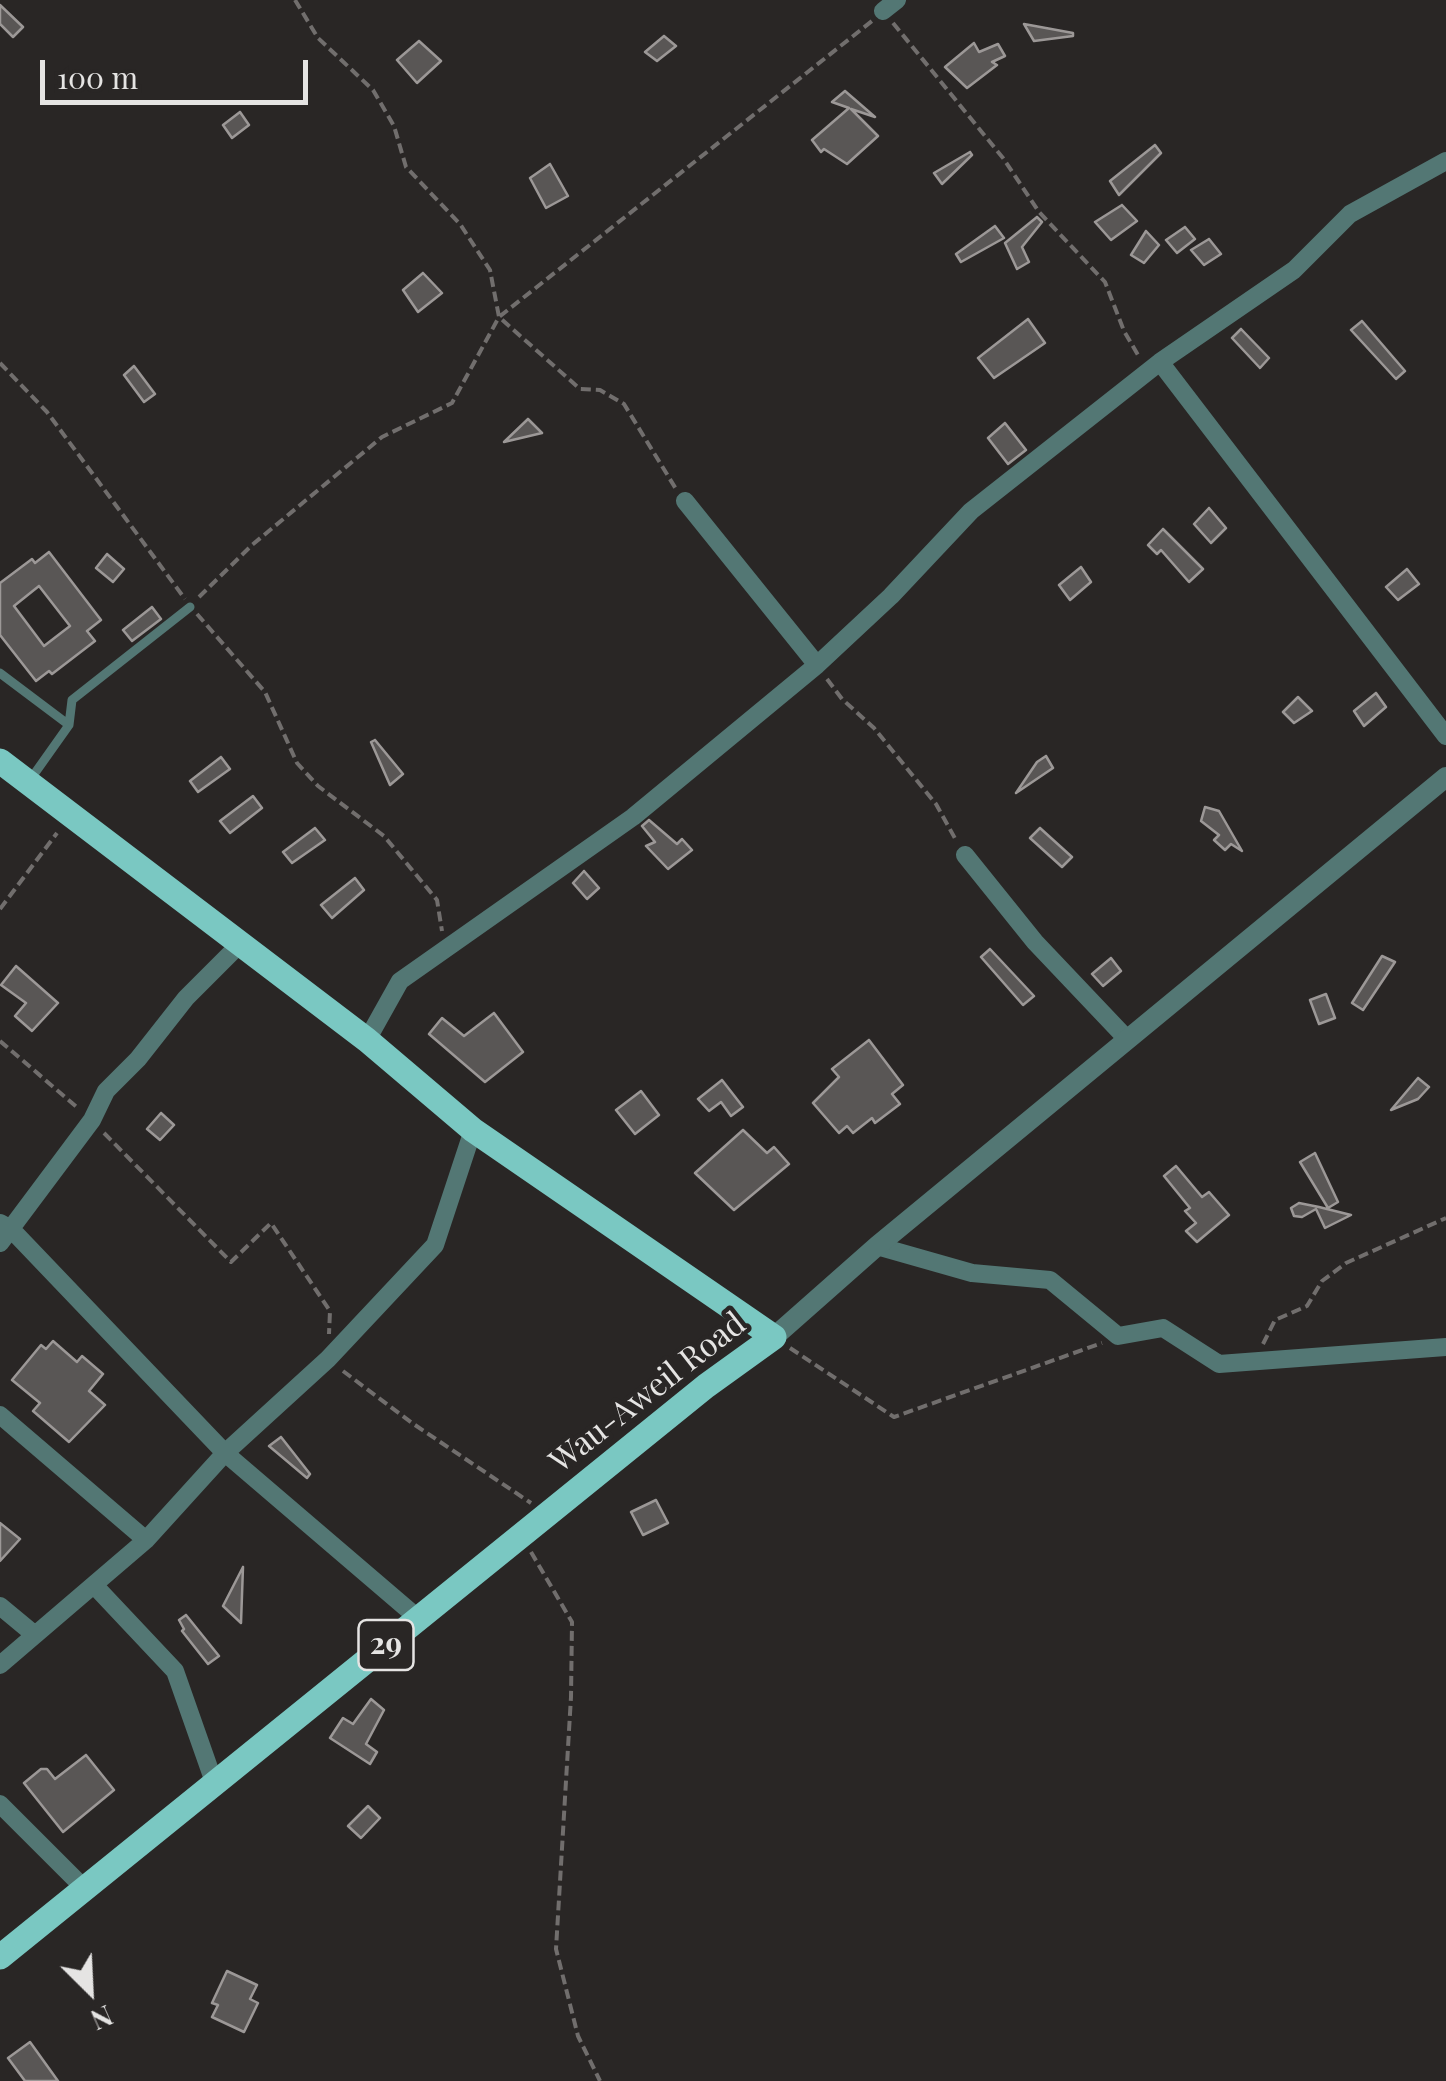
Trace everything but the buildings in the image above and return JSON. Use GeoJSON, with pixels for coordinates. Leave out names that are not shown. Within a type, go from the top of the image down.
{"type":"FeatureCollection","features":[{"type":"Feature","properties":{"kind":"main road","name":"Wau-Aweil Road"},"geometry":{"type":"LineString","coordinates":[[0,761],[366,1040],[473,1130],[774,1336],[706,1386],[0,1957]]}},
{"type":"Feature","properties":{"kind":"street"},"geometry":{"type":"LineString","coordinates":[[366,1040],[400,981],[633,816],[817,666],[891,596],[971,511],[1160,362],[1294,270],[1350,214],[1446,161]]}},
{"type":"Feature","properties":{"kind":"street"},"geometry":{"type":"LineString","coordinates":[[1160,362],[1446,736]]}},
{"type":"Feature","properties":{"kind":"street"},"geometry":{"type":"LineString","coordinates":[[685,501],[817,666]]}},
{"type":"Feature","properties":{"kind":"street"},"geometry":{"type":"LineString","coordinates":[[774,1336],[877,1246],[1446,777]]}},
{"type":"Feature","properties":{"kind":"street"},"geometry":{"type":"LineString","coordinates":[[964,855],[1035,942],[1127,1039]]}},
{"type":"Feature","properties":{"kind":"street"},"geometry":{"type":"LineString","coordinates":[[240,945],[186,998],[138,1059],[106,1091],[92,1120],[4,1232],[225,1453],[419,1619]]}},
{"type":"Feature","properties":{"kind":"street"},"geometry":{"type":"LineString","coordinates":[[0,1665],[146,1540],[225,1453],[328,1359],[435,1246],[473,1130]]}},
{"type":"Feature","properties":{"kind":"street"},"geometry":{"type":"LineString","coordinates":[[877,1246],[972,1273],[1050,1280],[1118,1336],[1163,1328],[1219,1364],[1446,1347]]}},
{"type":"Feature","properties":{"kind":"street"},"geometry":{"type":"LineString","coordinates":[[0,1415],[146,1540]]}},
{"type":"Feature","properties":{"kind":"street"},"geometry":{"type":"LineString","coordinates":[[94,1585],[175,1671],[214,1782]]}},
{"type":"Feature","properties":{"kind":"street"},"geometry":{"type":"LineString","coordinates":[[0,1606],[35,1635]]}},
{"type":"Feature","properties":{"kind":"street"},"geometry":{"type":"LineString","coordinates":[[0,1804],[84,1888]]}},
{"type":"Feature","properties":{"kind":"lane"},"geometry":{"type":"LineString","coordinates":[[28,782],[69,725],[72,700],[190,607]]}},
{"type":"Feature","properties":{"kind":"lane"},"geometry":{"type":"LineString","coordinates":[[0,673],[69,725]]}},
{"type":"Feature","properties":{"kind":"path"},"geometry":{"type":"LineString","coordinates":[[294,0],[318,38],[373,90],[394,126],[406,167],[460,224],[490,270],[499,317],[580,389],[600,390],[624,404],[685,501]]}},
{"type":"Feature","properties":{"kind":"path"},"geometry":{"type":"LineString","coordinates":[[190,607],[252,544],[382,438],[452,402],[499,317],[890,6],[1039,212],[1104,282],[1124,331],[1140,357],[1160,362]]}},
{"type":"Feature","properties":{"kind":"path"},"geometry":{"type":"LineString","coordinates":[[0,363],[47,412],[190,607],[265,692],[297,763],[318,786],[384,836],[437,900],[442,928],[439,954]]}},
{"type":"Feature","properties":{"kind":"path"},"geometry":{"type":"LineString","coordinates":[[817,666],[936,804],[964,855]]}},
{"type":"Feature","properties":{"kind":"path"},"geometry":{"type":"LineString","coordinates":[[0,909],[72,813]]}},
{"type":"Feature","properties":{"kind":"path"},"geometry":{"type":"LineString","coordinates":[[0,1041],[92,1120],[231,1262],[271,1223],[330,1311],[328,1359],[412,1424],[548,1514]]}},
{"type":"Feature","properties":{"kind":"path"},"geometry":{"type":"LineString","coordinates":[[1255,1362],[1276,1320],[1308,1306],[1322,1280],[1346,1262],[1446,1218]]}},
{"type":"Feature","properties":{"kind":"path"},"geometry":{"type":"LineString","coordinates":[[774,1336],[894,1417],[1118,1336]]}},
{"type":"Feature","properties":{"kind":"path"},"geometry":{"type":"LineString","coordinates":[[521,1535],[572,1622],[556,1949],[578,2036],[600,2081]]}}]}
